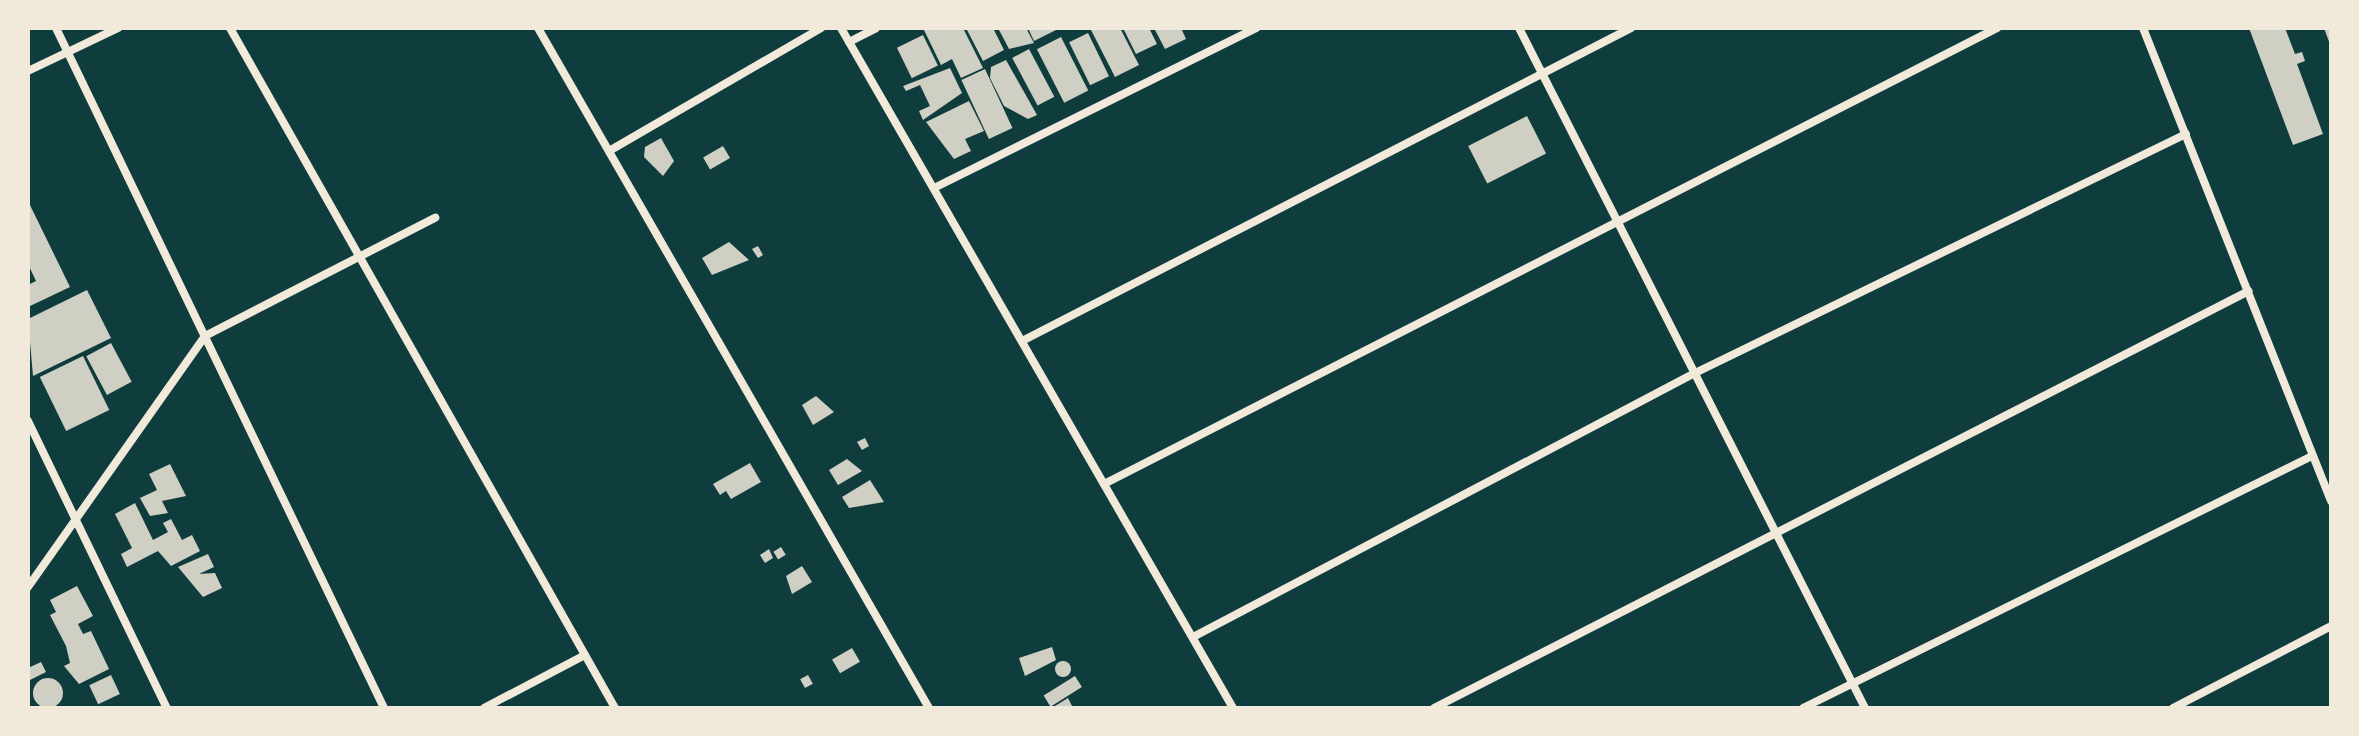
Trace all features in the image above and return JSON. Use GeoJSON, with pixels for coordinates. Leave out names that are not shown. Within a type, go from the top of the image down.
{"type":"FeatureCollection","features":[{"type":"Feature","properties":{"kind":"street"},"geometry":{"type":"LineString","coordinates":[[56,28],[384,708]]}},
{"type":"Feature","properties":{"kind":"street"},"geometry":{"type":"LineString","coordinates":[[28,71],[118,28]]}},
{"type":"Feature","properties":{"kind":"street"},"geometry":{"type":"LineString","coordinates":[[230,28],[358,259],[615,708]]}},
{"type":"Feature","properties":{"kind":"street"},"geometry":{"type":"LineString","coordinates":[[538,28],[929,708]]}},
{"type":"Feature","properties":{"kind":"street"},"geometry":{"type":"LineString","coordinates":[[609,151],[821,28]]}},
{"type":"Feature","properties":{"kind":"street"},"geometry":{"type":"LineString","coordinates":[[841,28],[1233,708]]}},
{"type":"Feature","properties":{"kind":"street"},"geometry":{"type":"LineString","coordinates":[[849,42],[876,28]]}},
{"type":"Feature","properties":{"kind":"street"},"geometry":{"type":"LineString","coordinates":[[934,188],[1256,28]]}},
{"type":"Feature","properties":{"kind":"street"},"geometry":{"type":"LineString","coordinates":[[1519,28],[1865,708]]}},
{"type":"Feature","properties":{"kind":"street"},"geometry":{"type":"LineString","coordinates":[[1022,341],[1631,28]]}},
{"type":"Feature","properties":{"kind":"street"},"geometry":{"type":"LineString","coordinates":[[1104,484],[1997,28]]}},
{"type":"Feature","properties":{"kind":"street"},"geometry":{"type":"LineString","coordinates":[[2143,28],[2331,501]]}},
{"type":"Feature","properties":{"kind":"street"},"geometry":{"type":"LineString","coordinates":[[1193,637],[1695,373],[2186,134]]}},
{"type":"Feature","properties":{"kind":"street"},"geometry":{"type":"LineString","coordinates":[[28,587],[78,524],[205,336],[435,218]]}},
{"type":"Feature","properties":{"kind":"street"},"geometry":{"type":"LineString","coordinates":[[1434,708],[2249,291]]}},
{"type":"Feature","properties":{"kind":"street"},"geometry":{"type":"LineString","coordinates":[[28,421],[167,708]]}},
{"type":"Feature","properties":{"kind":"street"},"geometry":{"type":"LineString","coordinates":[[1803,708],[2312,456]]}},
{"type":"Feature","properties":{"kind":"street"},"geometry":{"type":"LineString","coordinates":[[2173,708],[2331,626]]}},
{"type":"Feature","properties":{"kind":"street"},"geometry":{"type":"LineString","coordinates":[[484,708],[585,655]]}},
{"type":"Feature","properties":{"kind":"building"},"geometry":{"type":"Polygon","coordinates":[[[923,28],[963,28],[983,68],[961,78],[952,59],[941,65],[923,28]]]}},
{"type":"Feature","properties":{"kind":"building"},"geometry":{"type":"Polygon","coordinates":[[[966,28],[993,28],[1004,50],[983,61],[966,28]]]}},
{"type":"Feature","properties":{"kind":"building"},"geometry":{"type":"Polygon","coordinates":[[[998,28],[1026,28],[1034,43],[1009,49],[998,28]]]}},
{"type":"Feature","properties":{"kind":"building"},"geometry":{"type":"Polygon","coordinates":[[[1028,28],[1060,28],[1034,41],[1028,28]]]}},
{"type":"Feature","properties":{"kind":"building"},"geometry":{"type":"Polygon","coordinates":[[[1090,28],[1120,28],[1139,65],[1115,77],[1090,28]]]}},
{"type":"Feature","properties":{"kind":"building"},"geometry":{"type":"Polygon","coordinates":[[[1123,28],[1149,28],[1157,44],[1136,54],[1123,28]]]}},
{"type":"Feature","properties":{"kind":"building"},"geometry":{"type":"Polygon","coordinates":[[[1154,28],[1181,28],[1186,39],[1165,49],[1154,28]]]}},
{"type":"Feature","properties":{"kind":"building"},"geometry":{"type":"Polygon","coordinates":[[[2249,28],[2285,28],[2295,54],[2302,52],[2305,61],[2297,64],[2323,134],[2293,145],[2249,28]]]}},
{"type":"Feature","properties":{"kind":"building"},"geometry":{"type":"Polygon","coordinates":[[[2324,28],[2331,28],[2331,47],[2324,28]]]}},
{"type":"Feature","properties":{"kind":"building"},"geometry":{"type":"Polygon","coordinates":[[[1088,33],[1109,76],[1090,85],[1069,42],[1088,33]]]}},
{"type":"Feature","properties":{"kind":"building"},"geometry":{"type":"Polygon","coordinates":[[[923,35],[938,66],[912,78],[897,48],[923,35]]]}},
{"type":"Feature","properties":{"kind":"building"},"geometry":{"type":"Polygon","coordinates":[[[1061,37],[1088,90],[1064,103],[1037,49],[1061,37]]]}},
{"type":"Feature","properties":{"kind":"building"},"geometry":{"type":"Polygon","coordinates":[[[1029,49],[1054,97],[1038,106],[1012,58],[1029,49]]]}},
{"type":"Feature","properties":{"kind":"building"},"geometry":{"type":"Polygon","coordinates":[[[1006,60],[1037,115],[1028,119],[1004,106],[990,78],[991,67],[1006,60]]]}},
{"type":"Feature","properties":{"kind":"building"},"geometry":{"type":"Polygon","coordinates":[[[950,68],[962,93],[923,120],[919,111],[930,106],[920,85],[906,91],[903,86],[950,68]]]}},
{"type":"Feature","properties":{"kind":"building"},"geometry":{"type":"Polygon","coordinates":[[[985,69],[1012,128],[989,139],[961,80],[985,69]]]}},
{"type":"Feature","properties":{"kind":"building"},"geometry":{"type":"Polygon","coordinates":[[[969,101],[984,131],[965,139],[971,151],[954,159],[926,122],[969,101]]]}},
{"type":"Feature","properties":{"kind":"building"},"geometry":{"type":"Polygon","coordinates":[[[1527,116],[1546,153],[1487,183],[1468,146],[1527,116]]]}},
{"type":"Feature","properties":{"kind":"building"},"geometry":{"type":"Polygon","coordinates":[[[661,138],[674,161],[663,176],[644,157],[645,147],[661,138]]]}},
{"type":"Feature","properties":{"kind":"building"},"geometry":{"type":"Polygon","coordinates":[[[723,146],[730,158],[710,170],[703,158],[723,146]]]}},
{"type":"Feature","properties":{"kind":"building"},"geometry":{"type":"Polygon","coordinates":[[[28,201],[70,287],[28,307],[28,285],[36,281],[28,264],[28,201]]]}},
{"type":"Feature","properties":{"kind":"building"},"geometry":{"type":"Polygon","coordinates":[[[729,242],[749,260],[712,275],[702,258],[729,242]]]}},
{"type":"Feature","properties":{"kind":"building"},"geometry":{"type":"Polygon","coordinates":[[[758,246],[763,255],[758,258],[752,249],[758,246]]]}},
{"type":"Feature","properties":{"kind":"building"},"geometry":{"type":"Polygon","coordinates":[[[87,290],[111,338],[33,376],[28,319],[87,290]]]}},
{"type":"Feature","properties":{"kind":"building"},"geometry":{"type":"Polygon","coordinates":[[[111,343],[132,382],[107,395],[86,356],[111,343]]]}},
{"type":"Feature","properties":{"kind":"building"},"geometry":{"type":"Polygon","coordinates":[[[83,356],[109,410],[66,431],[40,377],[83,356]]]}},
{"type":"Feature","properties":{"kind":"building"},"geometry":{"type":"Polygon","coordinates":[[[816,396],[834,412],[813,425],[802,405],[816,396]]]}},
{"type":"Feature","properties":{"kind":"building"},"geometry":{"type":"Polygon","coordinates":[[[865,438],[869,446],[862,450],[857,442],[865,438]]]}},
{"type":"Feature","properties":{"kind":"building"},"geometry":{"type":"Polygon","coordinates":[[[847,459],[862,471],[838,485],[829,470],[847,459]]]}},
{"type":"Feature","properties":{"kind":"building"},"geometry":{"type":"Polygon","coordinates":[[[750,463],[761,482],[731,499],[726,491],[720,495],[713,484],[750,463]]]}},
{"type":"Feature","properties":{"kind":"building"},"geometry":{"type":"Polygon","coordinates":[[[170,464],[186,496],[162,501],[168,513],[150,516],[140,498],[157,490],[149,474],[170,464]]]}},
{"type":"Feature","properties":{"kind":"building"},"geometry":{"type":"Polygon","coordinates":[[[870,480],[884,502],[849,508],[842,497],[870,480]]]}},
{"type":"Feature","properties":{"kind":"building"},"geometry":{"type":"Polygon","coordinates":[[[135,503],[153,540],[168,532],[163,523],[171,519],[182,540],[192,535],[200,551],[171,566],[158,551],[127,567],[121,554],[132,548],[115,514],[135,503]]]}},
{"type":"Feature","properties":{"kind":"building"},"geometry":{"type":"Polygon","coordinates":[[[781,547],[786,555],[778,559],[773,552],[781,547]]]}},
{"type":"Feature","properties":{"kind":"building"},"geometry":{"type":"Polygon","coordinates":[[[769,549],[773,558],[765,563],[760,555],[769,549]]]}},
{"type":"Feature","properties":{"kind":"building"},"geometry":{"type":"Polygon","coordinates":[[[208,554],[214,567],[199,574],[215,573],[222,588],[203,597],[178,567],[208,554]]]}},
{"type":"Feature","properties":{"kind":"building"},"geometry":{"type":"Polygon","coordinates":[[[802,566],[812,582],[792,594],[786,576],[802,566]]]}},
{"type":"Feature","properties":{"kind":"building"},"geometry":{"type":"Polygon","coordinates":[[[77,586],[93,616],[78,624],[83,634],[91,631],[109,669],[79,684],[64,666],[70,663],[66,646],[50,615],[56,612],[50,600],[77,586]]]}},
{"type":"Feature","properties":{"kind":"building"},"geometry":{"type":"Polygon","coordinates":[[[1052,647],[1056,660],[1025,676],[1019,658],[1052,647]]]}},
{"type":"Feature","properties":{"kind":"building"},"geometry":{"type":"Polygon","coordinates":[[[852,648],[860,662],[840,673],[832,660],[852,648]]]}},
{"type":"Feature","properties":{"kind":"building"},"geometry":{"type":"Polygon","coordinates":[[[1060,661],[1066,661],[1071,669],[1069,675],[1060,677],[1055,672],[1055,666],[1060,661]]]}},
{"type":"Feature","properties":{"kind":"building"},"geometry":{"type":"Polygon","coordinates":[[[41,662],[46,672],[28,681],[28,668],[41,662]]]}},
{"type":"Feature","properties":{"kind":"building"},"geometry":{"type":"Polygon","coordinates":[[[111,675],[120,694],[98,704],[89,685],[111,675]]]}},
{"type":"Feature","properties":{"kind":"building"},"geometry":{"type":"Polygon","coordinates":[[[808,675],[813,684],[805,688],[800,679],[808,675]]]}},
{"type":"Feature","properties":{"kind":"building"},"geometry":{"type":"Polygon","coordinates":[[[1075,676],[1082,687],[1051,707],[1044,696],[1075,676]]]}},
{"type":"Feature","properties":{"kind":"building"},"geometry":{"type":"Polygon","coordinates":[[[48,678],[59,682],[63,693],[59,704],[48,708],[37,704],[33,693],[37,682],[48,678]]]}},
{"type":"Feature","properties":{"kind":"building"},"geometry":{"type":"Polygon","coordinates":[[[1068,698],[1073,708],[1056,708],[1055,706],[1068,698]]]}}]}
